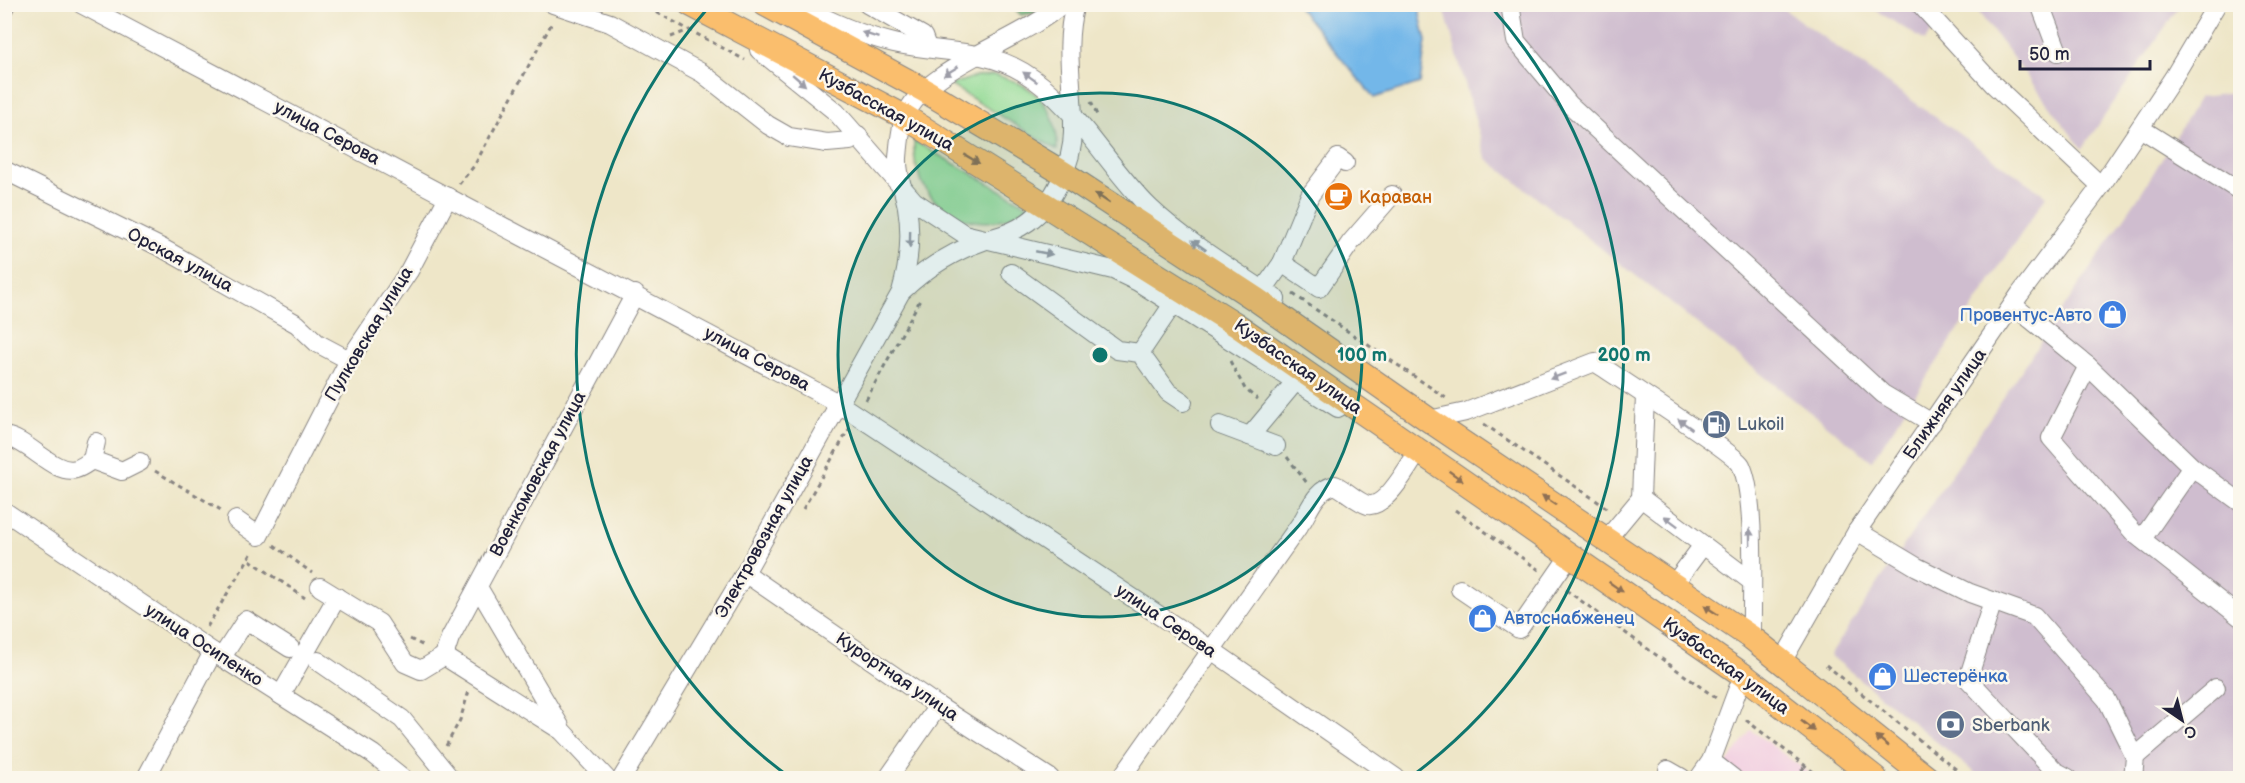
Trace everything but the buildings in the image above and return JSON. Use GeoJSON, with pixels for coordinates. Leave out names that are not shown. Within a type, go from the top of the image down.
{"type":"FeatureCollection","features":[{"type":"Feature","properties":{"kind":"main road","name":"Кузбасская улица"},"geometry":{"type":"LineString","coordinates":[[765,4],[924,90],[1253,290],[1429,420],[1783,660],[1927,778]]}},
{"type":"Feature","properties":{"kind":"main road","name":"Кузбасская улица"},"geometry":{"type":"LineString","coordinates":[[695,7],[905,117],[1235,324],[1743,675],[1875,778]]}},
{"type":"Feature","properties":{"kind":"street","name":"улица Серова"},"geometry":{"type":"LineString","coordinates":[[81,4],[838,403],[1210,650],[1396,778]]}},
{"type":"Feature","properties":{"kind":"street"},"geometry":{"type":"LineString","coordinates":[[797,4],[830,22],[895,43],[980,56],[1021,71],[1053,94],[1071,113],[1121,177],[1150,208],[1253,290],[1282,263],[1311,195],[1338,158],[1346,163]]}},
{"type":"Feature","properties":{"kind":"street"},"geometry":{"type":"LineString","coordinates":[[867,4],[923,36],[927,47]]}},
{"type":"Feature","properties":{"kind":"street"},"geometry":{"type":"LineString","coordinates":[[901,292],[908,270],[910,239],[907,206],[898,159],[905,117],[924,90],[948,72],[1026,30],[1062,4]]}},
{"type":"Feature","properties":{"kind":"street"},"geometry":{"type":"LineString","coordinates":[[901,292],[925,269],[945,256],[1010,234],[1030,221],[1046,204],[1063,173],[1072,146],[1067,51],[1075,4]]}},
{"type":"Feature","properties":{"kind":"street"},"geometry":{"type":"LineString","coordinates":[[1510,4],[1516,40],[1569,104],[1883,394],[1932,423]]}},
{"type":"Feature","properties":{"kind":"street"},"geometry":{"type":"LineString","coordinates":[[1920,4],[1993,84],[2101,186]]}},
{"type":"Feature","properties":{"kind":"street","name":"Ближняя улица"},"geometry":{"type":"LineString","coordinates":[[1783,660],[1857,531],[2013,306],[2101,186],[2217,4]]}},
{"type":"Feature","properties":{"kind":"street"},"geometry":{"type":"LineString","coordinates":[[2039,5],[2058,52]]}},
{"type":"Feature","properties":{"kind":"street","name":"Кузбасская улица"},"geometry":{"type":"LineString","coordinates":[[557,6],[610,23],[702,73],[768,125],[789,137],[827,143],[850,141],[858,135]]}},
{"type":"Feature","properties":{"kind":"street"},"geometry":{"type":"LineString","coordinates":[[695,7],[790,72],[836,112],[914,201],[942,221],[964,234],[1113,270],[1173,304],[1349,414],[1413,447],[1387,496],[1376,504],[1367,505],[1335,485],[1324,488],[1316,497],[1303,520],[1121,778]]}},
{"type":"Feature","properties":{"kind":"street"},"geometry":{"type":"LineString","coordinates":[[2140,128],[2241,191]]}},
{"type":"Feature","properties":{"kind":"street","name":"Орская улица"},"geometry":{"type":"LineString","coordinates":[[4,170],[162,248],[297,324],[317,343],[349,360]]}},
{"type":"Feature","properties":{"kind":"street"},"geometry":{"type":"LineString","coordinates":[[1282,263],[1319,288],[1351,242],[1392,195]]}},
{"type":"Feature","properties":{"kind":"street","name":"Пулковская улица"},"geometry":{"type":"LineString","coordinates":[[259,536],[349,360],[409,271],[448,196]]}},
{"type":"Feature","properties":{"kind":"street"},"geometry":{"type":"LineString","coordinates":[[1011,273],[1117,351],[1140,353],[1168,392],[1183,402]]}},
{"type":"Feature","properties":{"kind":"street","name":"Электровозная улица"},"geometry":{"type":"LineString","coordinates":[[622,778],[745,573],[901,292]]}},
{"type":"Feature","properties":{"kind":"street","name":"Военкомовская улица"},"geometry":{"type":"LineString","coordinates":[[444,656],[450,638],[635,294]]}},
{"type":"Feature","properties":{"kind":"street"},"geometry":{"type":"LineString","coordinates":[[1140,353],[1173,304]]}},
{"type":"Feature","properties":{"kind":"street"},"geometry":{"type":"LineString","coordinates":[[2013,306],[2088,366],[2192,467],[2241,502]]}},
{"type":"Feature","properties":{"kind":"street"},"geometry":{"type":"LineString","coordinates":[[1429,420],[1466,412],[1595,362],[1740,462],[1749,494],[1752,638]]}},
{"type":"Feature","properties":{"kind":"street"},"geometry":{"type":"LineString","coordinates":[[2088,366],[2051,438],[2142,539],[2241,617]]}},
{"type":"Feature","properties":{"kind":"street"},"geometry":{"type":"LineString","coordinates":[[1250,436],[1295,382]]}},
{"type":"Feature","properties":{"kind":"street"},"geometry":{"type":"LineString","coordinates":[[1607,539],[1641,498],[1645,396]]}},
{"type":"Feature","properties":{"kind":"street"},"geometry":{"type":"LineString","coordinates":[[1220,425],[1276,446]]}},
{"type":"Feature","properties":{"kind":"street"},"geometry":{"type":"LineString","coordinates":[[4,436],[17,439],[62,470],[75,470],[94,451],[122,471],[140,462]]}},
{"type":"Feature","properties":{"kind":"street"},"geometry":{"type":"LineString","coordinates":[[2142,539],[2192,467]]}},
{"type":"Feature","properties":{"kind":"street"},"geometry":{"type":"LineString","coordinates":[[1641,498],[1751,581]]}},
{"type":"Feature","properties":{"kind":"street","name":"улица Осипенко"},"geometry":{"type":"LineString","coordinates":[[7,519],[373,754],[404,778]]}},
{"type":"Feature","properties":{"kind":"street"},"geometry":{"type":"LineString","coordinates":[[236,520],[259,536]]}},
{"type":"Feature","properties":{"kind":"street"},"geometry":{"type":"LineString","coordinates":[[1857,531],[1917,567],[1993,601],[2034,616],[2107,700],[2135,757],[2133,778]]}},
{"type":"Feature","properties":{"kind":"street"},"geometry":{"type":"LineString","coordinates":[[1674,584],[1703,545]]}},
{"type":"Feature","properties":{"kind":"street"},"geometry":{"type":"LineString","coordinates":[[1460,589],[1518,629],[1570,555]]}},
{"type":"Feature","properties":{"kind":"street","name":"Курортная улица"},"geometry":{"type":"LineString","coordinates":[[745,573],[938,706],[1050,778]]}},
{"type":"Feature","properties":{"kind":"street"},"geometry":{"type":"LineString","coordinates":[[320,587],[379,623],[405,663],[421,670],[444,656],[562,731]]}},
{"type":"Feature","properties":{"kind":"street"},"geometry":{"type":"LineString","coordinates":[[478,587],[562,731],[606,778]]}},
{"type":"Feature","properties":{"kind":"street"},"geometry":{"type":"LineString","coordinates":[[281,695],[337,597]]}},
{"type":"Feature","properties":{"kind":"street"},"geometry":{"type":"LineString","coordinates":[[1993,601],[1968,679],[2055,771],[2068,778]]}},
{"type":"Feature","properties":{"kind":"street"},"geometry":{"type":"LineString","coordinates":[[146,778],[211,650],[246,620],[290,648]]}},
{"type":"Feature","properties":{"kind":"street"},"geometry":{"type":"LineString","coordinates":[[318,661],[402,718],[450,778]]}},
{"type":"Feature","properties":{"kind":"street"},"geometry":{"type":"LineString","coordinates":[[1699,778],[1711,761],[1743,675]]}},
{"type":"Feature","properties":{"kind":"street"},"geometry":{"type":"LineString","coordinates":[[2135,757],[2216,688]]}},
{"type":"Feature","properties":{"kind":"street"},"geometry":{"type":"LineString","coordinates":[[888,778],[938,706]]}},
{"type":"Feature","properties":{"kind":"street"},"geometry":{"type":"LineString","coordinates":[[1711,761],[1733,778]]}},
{"type":"Feature","properties":{"kind":"path"},"geometry":{"type":"LineString","coordinates":[[641,4],[748,62]]}},
{"type":"Feature","properties":{"kind":"path"},"geometry":{"type":"LineString","coordinates":[[448,196],[474,166],[557,6]]}},
{"type":"Feature","properties":{"kind":"path"},"geometry":{"type":"LineString","coordinates":[[140,462],[236,520]]}},
{"type":"Feature","properties":{"kind":"path"},"geometry":{"type":"LineString","coordinates":[[1455,510],[1547,576]]}},
{"type":"Feature","properties":{"kind":"path"},"geometry":{"type":"LineString","coordinates":[[211,650],[259,536],[310,569],[320,587]]}},
{"type":"Feature","properties":{"kind":"path"},"geometry":{"type":"LineString","coordinates":[[250,560],[327,614]]}},
{"type":"Feature","properties":{"kind":"path"},"geometry":{"type":"LineString","coordinates":[[1566,589],[1821,778]]}},
{"type":"Feature","properties":{"kind":"path"},"geometry":{"type":"LineString","coordinates":[[1826,665],[1967,778]]}},
{"type":"Feature","properties":{"kind":"path"},"geometry":{"type":"LineString","coordinates":[[438,761],[460,720],[474,675]]}},
{"type":"Feature","properties":{"kind":"path"},"geometry":{"type":"LineString","coordinates":[[1796,778],[1805,766]]}},
{"type":"Feature","properties":{"kind":"shaded area"},"geometry":{"type":"Polygon","coordinates":[[[1443,5],[1778,5],[2046,196],[1872,461],[1486,158],[1443,5]]]}},
{"type":"Feature","properties":{"kind":"shaded area"},"geometry":{"type":"Polygon","coordinates":[[[1867,5],[1942,5],[1945,9],[1925,41],[1867,5]]]}},
{"type":"Feature","properties":{"kind":"shaded area"},"geometry":{"type":"Polygon","coordinates":[[[1973,5],[2180,5],[2082,149],[1973,5]]]}},
{"type":"Feature","properties":{"kind":"shaded area"},"geometry":{"type":"Polygon","coordinates":[[[2240,86],[2240,778],[1981,778],[1830,655],[2141,193],[2200,97],[2234,93],[2240,86]]]}},
{"type":"Feature","properties":{"kind":"shaded area"},"geometry":{"type":"Polygon","coordinates":[[[1751,730],[1801,767],[1815,778],[1716,778],[1751,730]]]}},
{"type":"Feature","properties":{"kind":"green space"},"geometry":{"type":"Polygon","coordinates":[[[1018,5],[1047,5],[1035,13],[1021,15],[1016,10],[1018,5]]]}},
{"type":"Feature","properties":{"kind":"green space"},"geometry":{"type":"Polygon","coordinates":[[[994,75],[1021,84],[1041,100],[1054,122],[1057,150],[950,85],[977,76],[994,75]]]}},
{"type":"Feature","properties":{"kind":"green space"},"geometry":{"type":"Polygon","coordinates":[[[914,141],[1029,206],[1009,217],[988,222],[968,220],[950,213],[935,200],[923,184],[916,164],[914,141]]]}},
{"type":"Feature","properties":{"kind":"water"},"geometry":{"type":"Polygon","coordinates":[[[1297,5],[1421,5],[1420,15],[1426,41],[1420,83],[1374,98],[1297,5]]]}},
{"type":"Feature","properties":{"kind":"place","name":"Караван"},"geometry":{"type":"Point","coordinates":[1338,197]}},
{"type":"Feature","properties":{"kind":"place","name":"Провентус-Авто"},"geometry":{"type":"Point","coordinates":[2113,315]}},
{"type":"Feature","properties":{"kind":"place","name":"Lukoil"},"geometry":{"type":"Point","coordinates":[1716,424]}},
{"type":"Feature","properties":{"kind":"place","name":"Автоснабженец"},"geometry":{"type":"Point","coordinates":[1483,618]}},
{"type":"Feature","properties":{"kind":"place","name":"Шестерёнка"},"geometry":{"type":"Point","coordinates":[1882,676]}},
{"type":"Feature","properties":{"kind":"place","name":"Sberbank"},"geometry":{"type":"Point","coordinates":[1951,725]}}]}
